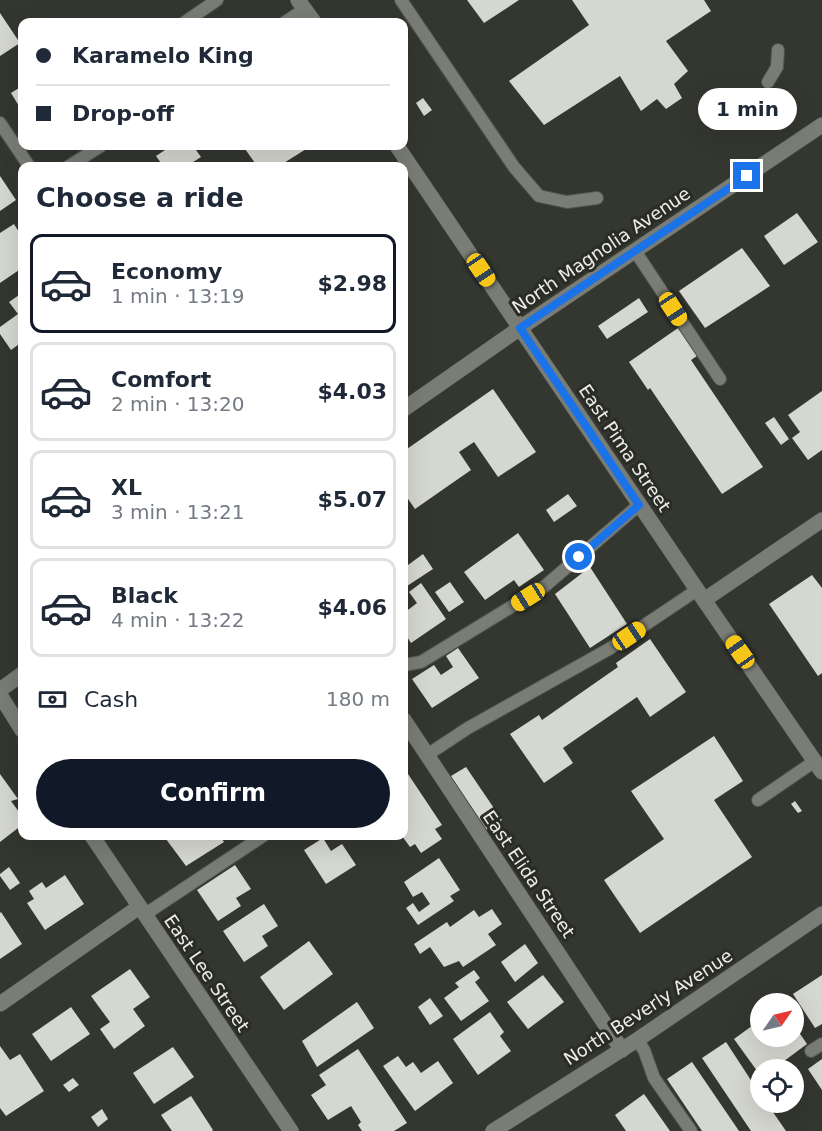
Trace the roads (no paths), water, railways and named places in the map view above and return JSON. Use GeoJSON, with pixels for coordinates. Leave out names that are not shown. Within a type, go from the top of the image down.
{"type":"FeatureCollection","features":[{"type":"Feature","properties":{"kind":"street"},"geometry":{"type":"LineString","coordinates":[[302,4],[311,18]]}},
{"type":"Feature","properties":{"kind":"street","name":"North Magnolia Avenue"},"geometry":{"type":"LineString","coordinates":[[408,406],[822,125]]}},
{"type":"Feature","properties":{"kind":"street","name":"East Pima Street"},"geometry":{"type":"LineString","coordinates":[[408,162],[818,766]]}},
{"type":"Feature","properties":{"kind":"street"},"geometry":{"type":"LineString","coordinates":[[700,595],[822,520]]}},
{"type":"Feature","properties":{"kind":"street"},"geometry":{"type":"LineString","coordinates":[[0,690],[18,678]]}},
{"type":"Feature","properties":{"kind":"street"},"geometry":{"type":"LineString","coordinates":[[0,695],[18,724]]}},
{"type":"Feature","properties":{"kind":"street","name":"East Elida Street"},"geometry":{"type":"LineString","coordinates":[[409,739],[427,755],[622,1050]]}},
{"type":"Feature","properties":{"kind":"street","name":"East Lee Street"},"geometry":{"type":"LineString","coordinates":[[95,840],[291,1131]]}},
{"type":"Feature","properties":{"kind":"street"},"geometry":{"type":"LineString","coordinates":[[0,1005],[142,911]]}},
{"type":"Feature","properties":{"kind":"street","name":"North Beverly Avenue"},"geometry":{"type":"LineString","coordinates":[[493,1131],[622,1050],[822,914]]}},
{"type":"Feature","properties":{"kind":"lane"},"geometry":{"type":"LineString","coordinates":[[191,18],[217,0]]}},
{"type":"Feature","properties":{"kind":"lane"},"geometry":{"type":"LineString","coordinates":[[401,0],[514,167],[539,196],[567,202],[597,198]]}},
{"type":"Feature","properties":{"kind":"lane"},"geometry":{"type":"LineString","coordinates":[[289,18],[302,4]]}},
{"type":"Feature","properties":{"kind":"lane"},"geometry":{"type":"LineString","coordinates":[[768,82],[777,67],[777,50]]}},
{"type":"Feature","properties":{"kind":"lane"},"geometry":{"type":"LineString","coordinates":[[0,123],[26,162]]}},
{"type":"Feature","properties":{"kind":"lane"},"geometry":{"type":"LineString","coordinates":[[10,139],[18,134]]}},
{"type":"Feature","properties":{"kind":"lane"},"geometry":{"type":"LineString","coordinates":[[75,162],[95,150]]}},
{"type":"Feature","properties":{"kind":"lane"},"geometry":{"type":"LineString","coordinates":[[635,251],[720,379]]}},
{"type":"Feature","properties":{"kind":"lane"},"geometry":{"type":"LineString","coordinates":[[408,664],[421,662],[546,586],[639,505]]}},
{"type":"Feature","properties":{"kind":"lane"},"geometry":{"type":"LineString","coordinates":[[427,755],[468,728],[700,595]]}},
{"type":"Feature","properties":{"kind":"lane"},"geometry":{"type":"LineString","coordinates":[[758,800],[818,766]]}},
{"type":"Feature","properties":{"kind":"lane"},"geometry":{"type":"LineString","coordinates":[[142,911],[257,840]]}},
{"type":"Feature","properties":{"kind":"lane"},"geometry":{"type":"LineString","coordinates":[[637,1040],[644,1050],[654,1078],[691,1131]]}},
{"type":"Feature","properties":{"kind":"lane"},"geometry":{"type":"LineString","coordinates":[[811,1051],[822,1044]]}}]}
